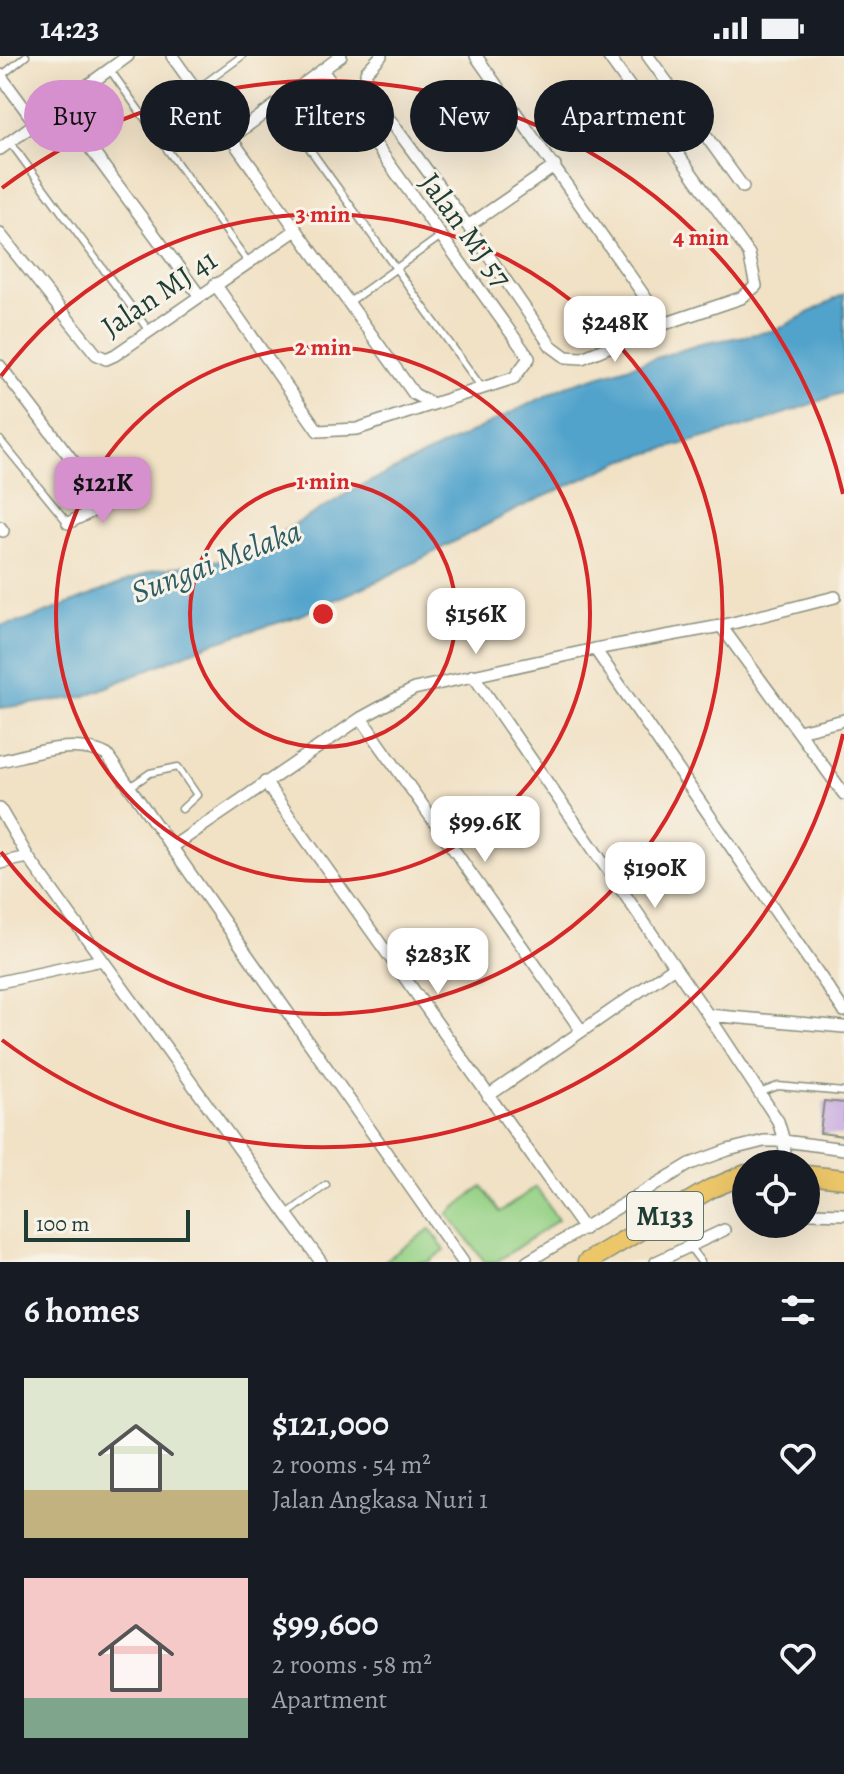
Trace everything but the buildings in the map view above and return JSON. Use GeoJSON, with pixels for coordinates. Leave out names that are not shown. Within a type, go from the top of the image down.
{"type":"FeatureCollection","features":[{"type":"Feature","properties":{"kind":"main road"},"geometry":{"type":"LineString","coordinates":[[820,1176],[844,1179]]}},
{"type":"Feature","properties":{"kind":"main road","name":"M133"},"geometry":{"type":"LineString","coordinates":[[587,1262],[710,1189],[732,1180]]}},
{"type":"Feature","properties":{"kind":"street"},"geometry":{"type":"LineString","coordinates":[[96,80],[128,56]]}},
{"type":"Feature","properties":{"kind":"street"},"geometry":{"type":"LineString","coordinates":[[172,56],[189,80]]}},
{"type":"Feature","properties":{"kind":"street"},"geometry":{"type":"LineString","coordinates":[[309,80],[341,56]]}},
{"type":"Feature","properties":{"kind":"street"},"geometry":{"type":"LineString","coordinates":[[381,56],[366,72],[367,89],[551,346],[566,357],[582,358],[664,324],[741,298],[756,286],[749,254],[608,56]]}},
{"type":"Feature","properties":{"kind":"street"},"geometry":{"type":"LineString","coordinates":[[476,56],[664,324]]}},
{"type":"Feature","properties":{"kind":"street"},"geometry":{"type":"LineString","coordinates":[[648,56],[743,187]]}},
{"type":"Feature","properties":{"kind":"street","name":"Jalan MJ 57"},"geometry":{"type":"LineString","coordinates":[[322,70],[529,358],[514,378],[482,388]]}},
{"type":"Feature","properties":{"kind":"street"},"geometry":{"type":"LineString","coordinates":[[0,75],[24,108]]}},
{"type":"Feature","properties":{"kind":"street"},"geometry":{"type":"LineString","coordinates":[[5,146],[24,133]]}},
{"type":"Feature","properties":{"kind":"street"},"geometry":{"type":"LineString","coordinates":[[93,152],[199,295]]}},
{"type":"Feature","properties":{"kind":"street"},"geometry":{"type":"LineString","coordinates":[[241,152],[414,394],[433,404]]}},
{"type":"Feature","properties":{"kind":"street"},"geometry":{"type":"LineString","coordinates":[[468,226],[555,166]]}},
{"type":"Feature","properties":{"kind":"street","name":"Jalan MJ 41"},"geometry":{"type":"LineString","coordinates":[[0,234],[102,358],[115,355],[296,230]]}},
{"type":"Feature","properties":{"kind":"street"},"geometry":{"type":"LineString","coordinates":[[215,284],[318,431],[357,429],[482,388]]}},
{"type":"Feature","properties":{"kind":"street"},"geometry":{"type":"LineString","coordinates":[[0,366],[103,500],[99,508],[68,523]]}},
{"type":"Feature","properties":{"kind":"street"},"geometry":{"type":"LineString","coordinates":[[172,847],[361,718],[414,689],[595,649],[721,626],[835,597]]}},
{"type":"Feature","properties":{"kind":"street"},"geometry":{"type":"LineString","coordinates":[[721,626],[844,794]]}},
{"type":"Feature","properties":{"kind":"street"},"geometry":{"type":"LineString","coordinates":[[595,649],[844,1011]]}},
{"type":"Feature","properties":{"kind":"street"},"geometry":{"type":"LineString","coordinates":[[473,675],[778,1121],[785,1150]]}},
{"type":"Feature","properties":{"kind":"street"},"geometry":{"type":"LineString","coordinates":[[361,718],[581,1030]]}},
{"type":"Feature","properties":{"kind":"street"},"geometry":{"type":"LineString","coordinates":[[799,731],[844,720]]}},
{"type":"Feature","properties":{"kind":"street"},"geometry":{"type":"LineString","coordinates":[[0,761],[67,748],[95,749],[107,755],[463,1262]]}},
{"type":"Feature","properties":{"kind":"street"},"geometry":{"type":"LineString","coordinates":[[265,782],[584,1229]]}},
{"type":"Feature","properties":{"kind":"street"},"geometry":{"type":"LineString","coordinates":[[0,809],[28,857],[321,1262]]}},
{"type":"Feature","properties":{"kind":"street"},"geometry":{"type":"LineString","coordinates":[[0,863],[28,857]]}},
{"type":"Feature","properties":{"kind":"street"},"geometry":{"type":"LineString","coordinates":[[0,982],[102,960]]}},
{"type":"Feature","properties":{"kind":"street"},"geometry":{"type":"LineString","coordinates":[[488,1096],[673,968]]}},
{"type":"Feature","properties":{"kind":"street"},"geometry":{"type":"LineString","coordinates":[[708,1015],[844,1027]]}},
{"type":"Feature","properties":{"kind":"street"},"geometry":{"type":"LineString","coordinates":[[527,1262],[690,1164],[728,1150],[764,1141],[844,1149]]}},
{"type":"Feature","properties":{"kind":"street"},"geometry":{"type":"LineString","coordinates":[[820,1214],[843,1216]]}},
{"type":"Feature","properties":{"kind":"street"},"geometry":{"type":"LineString","coordinates":[[656,1262],[724,1230]]}},
{"type":"Feature","properties":{"kind":"lane"},"geometry":{"type":"LineString","coordinates":[[0,75],[26,56]]}},
{"type":"Feature","properties":{"kind":"lane"},"geometry":{"type":"LineString","coordinates":[[210,80],[242,56]]}},
{"type":"Feature","properties":{"kind":"lane"},"geometry":{"type":"LineString","coordinates":[[110,70],[248,262]]}},
{"type":"Feature","properties":{"kind":"lane"},"geometry":{"type":"LineString","coordinates":[[5,146],[149,331]]}},
{"type":"Feature","properties":{"kind":"lane"},"geometry":{"type":"LineString","coordinates":[[312,152],[482,388]]}},
{"type":"Feature","properties":{"kind":"lane"},"geometry":{"type":"LineString","coordinates":[[348,303],[441,236]]}},
{"type":"Feature","properties":{"kind":"lane"},"geometry":{"type":"LineString","coordinates":[[0,440],[68,523]]}},
{"type":"Feature","properties":{"kind":"lane"},"geometry":{"type":"LineString","coordinates":[[130,787],[150,773],[178,767],[197,795],[182,809]]}},
{"type":"Feature","properties":{"kind":"lane"},"geometry":{"type":"LineString","coordinates":[[759,1093],[778,1086],[844,1092]]}},
{"type":"Feature","properties":{"kind":"lane"},"geometry":{"type":"LineString","coordinates":[[286,1215],[326,1185]]}},
{"type":"Feature","properties":{"kind":"lane"},"geometry":{"type":"LineString","coordinates":[[689,1246],[701,1262]]}},
{"type":"Feature","properties":{"kind":"green space"},"geometry":{"type":"Polygon","coordinates":[[[482,1186],[500,1212],[536,1187],[558,1220],[496,1262],[485,1262],[448,1214],[482,1186]]]}},
{"type":"Feature","properties":{"kind":"green space"},"geometry":{"type":"Polygon","coordinates":[[[430,1229],[445,1250],[428,1262],[383,1262],[430,1229]]]}},
{"type":"Feature","properties":{"kind":"water","name":"Sungai Melaka"},"geometry":{"type":"Polygon","coordinates":[[[844,294],[844,392],[761,422],[622,461],[519,508],[380,580],[296,617],[209,644],[83,697],[0,708],[0,626],[25,621],[155,570],[240,557],[355,489],[566,386],[701,344],[777,330],[844,294]]]}}]}
